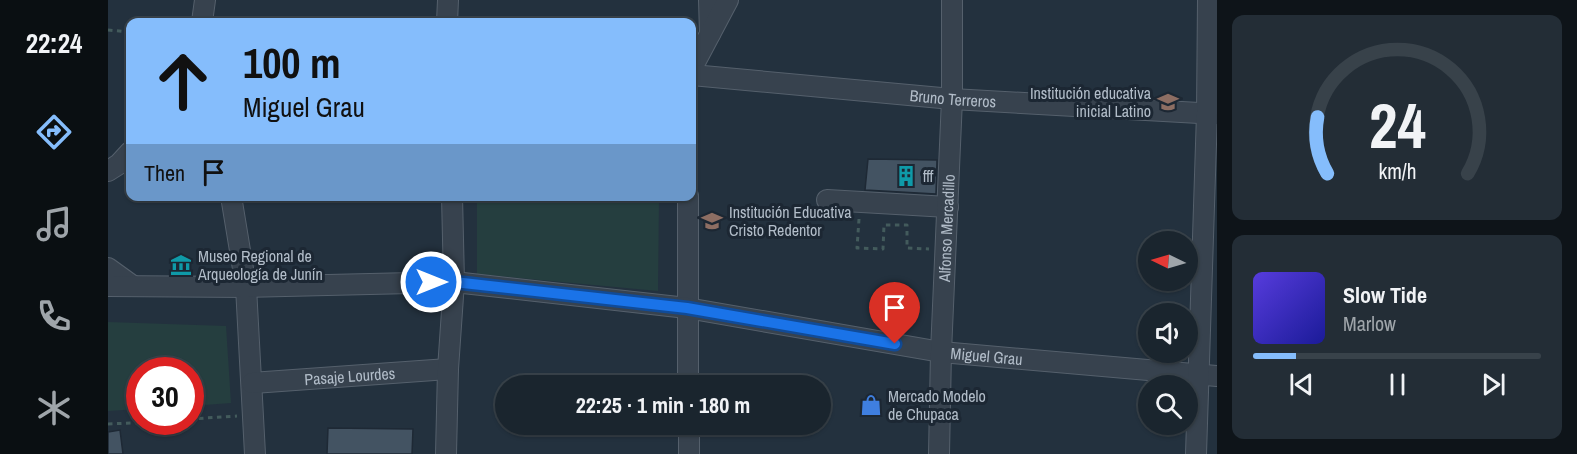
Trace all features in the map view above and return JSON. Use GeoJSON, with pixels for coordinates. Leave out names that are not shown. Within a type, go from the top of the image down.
{"type":"FeatureCollection","features":[{"type":"Feature","properties":{"kind":"street"},"geometry":{"type":"LineString","coordinates":[[203,18],[205,0]]}},
{"type":"Feature","properties":{"kind":"street"},"geometry":{"type":"LineString","coordinates":[[447,18],[448,0]]}},
{"type":"Feature","properties":{"kind":"street"},"geometry":{"type":"LineString","coordinates":[[709,0],[710,34]]}},
{"type":"Feature","properties":{"kind":"street"},"geometry":{"type":"LineString","coordinates":[[696,60],[728,0]]}},
{"type":"Feature","properties":{"kind":"street","name":"Alfonso Mercadillo"},"geometry":{"type":"LineString","coordinates":[[939,454],[952,99],[952,0]]}},
{"type":"Feature","properties":{"kind":"street"},"geometry":{"type":"LineString","coordinates":[[1196,454],[1208,375],[1212,114],[1208,0]]}},
{"type":"Feature","properties":{"kind":"street","name":"Bruno Terreros"},"geometry":{"type":"LineString","coordinates":[[696,75],[952,99],[1212,114]]}},
{"type":"Feature","properties":{"kind":"street"},"geometry":{"type":"LineString","coordinates":[[108,171],[126,156]]}},
{"type":"Feature","properties":{"kind":"street"},"geometry":{"type":"LineString","coordinates":[[827,200],[948,207]]}},
{"type":"Feature","properties":{"kind":"street"},"geometry":{"type":"LineString","coordinates":[[232,201],[246,287],[255,454]]}},
{"type":"Feature","properties":{"kind":"street"},"geometry":{"type":"LineString","coordinates":[[446,454],[448,369],[454,282],[452,201]]}},
{"type":"Feature","properties":{"kind":"street"},"geometry":{"type":"LineString","coordinates":[[688,201],[688,375]]}},
{"type":"Feature","properties":{"kind":"street"},"geometry":{"type":"LineString","coordinates":[[108,268],[133,285]]}},
{"type":"Feature","properties":{"kind":"street","name":"Miguel Grau"},"geometry":{"type":"LineString","coordinates":[[108,286],[246,287],[454,282],[687,308],[941,352],[1208,375]]}},
{"type":"Feature","properties":{"kind":"street","name":"Pasaje Lourdes"},"geometry":{"type":"LineString","coordinates":[[252,383],[448,369]]}},
{"type":"Feature","properties":{"kind":"street"},"geometry":{"type":"LineString","coordinates":[[689,435],[690,454]]}},
{"type":"Feature","properties":{"kind":"path"},"geometry":{"type":"LineString","coordinates":[[108,30],[126,32]]}},
{"type":"Feature","properties":{"kind":"path"},"geometry":{"type":"LineString","coordinates":[[860,202],[857,248],[883,249],[884,225],[908,225],[907,248],[930,249]]}},
{"type":"Feature","properties":{"kind":"path"},"geometry":{"type":"LineString","coordinates":[[204,418],[253,415]]}},
{"type":"Feature","properties":{"kind":"path"},"geometry":{"type":"LineString","coordinates":[[108,424],[126,423]]}},
{"type":"Feature","properties":{"kind":"green space"},"geometry":{"type":"Polygon","coordinates":[[[477,201],[659,201],[658,291],[477,274],[477,201]]]}},
{"type":"Feature","properties":{"kind":"green space"},"geometry":{"type":"Polygon","coordinates":[[[108,322],[226,326],[231,403],[204,405],[204,357],[126,357],[126,410],[108,411],[108,322]]]}},
{"type":"Feature","properties":{"kind":"building","name":"fff"},"geometry":{"type":"Polygon","coordinates":[[[868,159],[937,160],[936,194],[865,190],[868,159]]]}},
{"type":"Feature","properties":{"kind":"building"},"geometry":{"type":"Polygon","coordinates":[[[328,428],[413,429],[412,454],[327,454],[328,428]]]}},
{"type":"Feature","properties":{"kind":"building"},"geometry":{"type":"Polygon","coordinates":[[[120,430],[123,454],[108,454],[108,432],[120,430]]]}},
{"type":"Feature","properties":{"kind":"place","name":"Institución educativa inicial Latino"},"geometry":{"type":"Point","coordinates":[1168,102]}},
{"type":"Feature","properties":{"kind":"place","name":"fff"},"geometry":{"type":"Point","coordinates":[906,176]}},
{"type":"Feature","properties":{"kind":"place","name":"Institución Educativa Cristo Redentor"},"geometry":{"type":"Point","coordinates":[712,221]}},
{"type":"Feature","properties":{"kind":"place","name":"Museo Regional de Arqueología de Junín"},"geometry":{"type":"Point","coordinates":[181,265]}},
{"type":"Feature","properties":{"kind":"place","name":"Mercado Modelo de Chupaca"},"geometry":{"type":"Point","coordinates":[871,405]}},
{"type":"Feature","properties":{"kind":"route"},"geometry":{"type":"LineString","coordinates":[[431,282],[454,282],[687,308],[895,344]]}}]}
